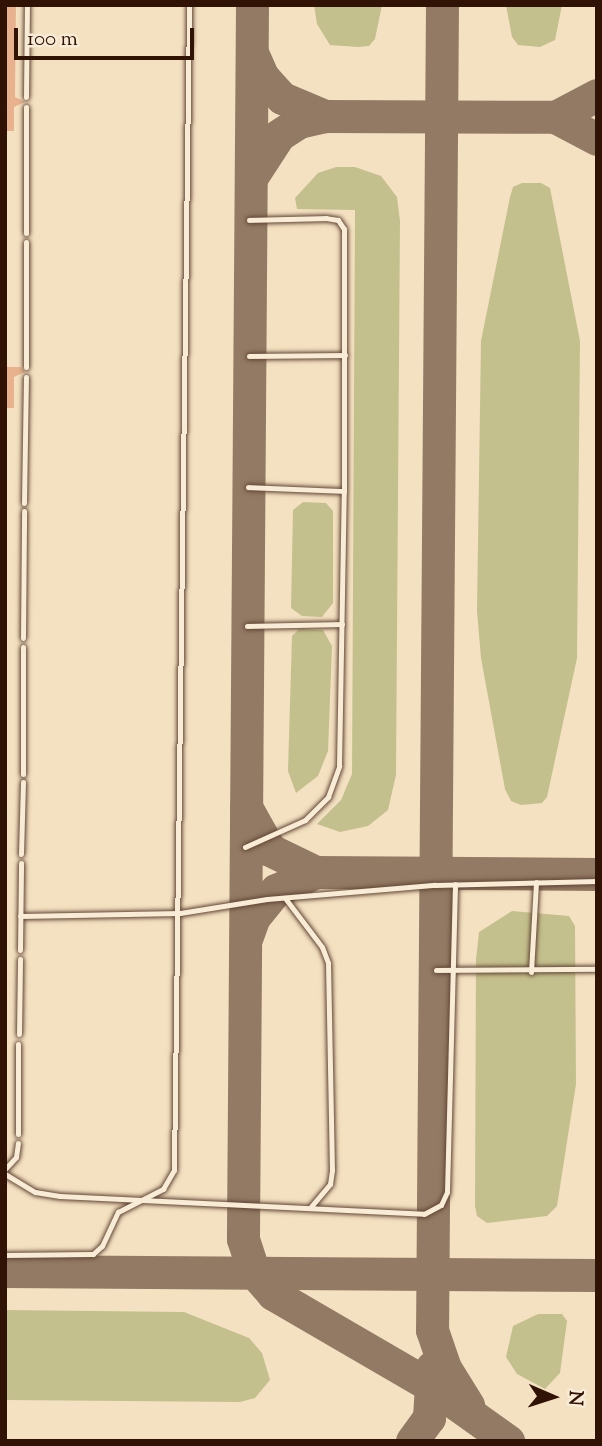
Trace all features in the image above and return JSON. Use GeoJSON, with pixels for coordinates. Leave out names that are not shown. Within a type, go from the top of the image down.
{"type":"FeatureCollection","features":[{"type":"Feature","properties":{"kind":"lane"},"geometry":{"type":"LineString","coordinates":[[26,97],[27,5]]}},
{"type":"Feature","properties":{"kind":"lane"},"geometry":{"type":"LineString","coordinates":[[5,1255],[93,1254],[105,1240],[117,1212],[148,1199],[163,1189],[174,1170],[180,912],[189,5]]}},
{"type":"Feature","properties":{"kind":"lane"},"geometry":{"type":"LineString","coordinates":[[26,107],[26,233]]}},
{"type":"Feature","properties":{"kind":"lane"},"geometry":{"type":"LineString","coordinates":[[245,846],[306,820],[333,786],[341,741],[345,355],[341,222],[326,218],[249,220]]}},
{"type":"Feature","properties":{"kind":"lane"},"geometry":{"type":"LineString","coordinates":[[26,242],[26,367]]}},
{"type":"Feature","properties":{"kind":"lane"},"geometry":{"type":"LineString","coordinates":[[249,356],[345,355]]}},
{"type":"Feature","properties":{"kind":"lane"},"geometry":{"type":"LineString","coordinates":[[24,503],[26,377]]}},
{"type":"Feature","properties":{"kind":"lane"},"geometry":{"type":"LineString","coordinates":[[248,487],[344,491]]}},
{"type":"Feature","properties":{"kind":"lane"},"geometry":{"type":"LineString","coordinates":[[23,638],[24,511]]}},
{"type":"Feature","properties":{"kind":"lane"},"geometry":{"type":"LineString","coordinates":[[247,626],[342,624]]}},
{"type":"Feature","properties":{"kind":"lane"},"geometry":{"type":"LineString","coordinates":[[23,647],[23,774]]}},
{"type":"Feature","properties":{"kind":"lane"},"geometry":{"type":"LineString","coordinates":[[21,854],[23,782]]}},
{"type":"Feature","properties":{"kind":"lane"},"geometry":{"type":"LineString","coordinates":[[20,950],[21,863]]}},
{"type":"Feature","properties":{"kind":"lane"},"geometry":{"type":"LineString","coordinates":[[20,916],[180,912],[285,898],[456,884],[597,881]]}},
{"type":"Feature","properties":{"kind":"lane"},"geometry":{"type":"LineString","coordinates":[[531,972],[536,882]]}},
{"type":"Feature","properties":{"kind":"lane"},"geometry":{"type":"LineString","coordinates":[[18,1143],[13,1163],[5,1171],[36,1192],[424,1214],[441,1205],[447,1192],[456,884]]}},
{"type":"Feature","properties":{"kind":"lane"},"geometry":{"type":"LineString","coordinates":[[285,898],[322,947],[328,963],[332,1170],[330,1184],[310,1208]]}},
{"type":"Feature","properties":{"kind":"lane"},"geometry":{"type":"LineString","coordinates":[[19,1034],[20,959]]}},
{"type":"Feature","properties":{"kind":"lane"},"geometry":{"type":"LineString","coordinates":[[436,970],[531,972],[597,969]]}},
{"type":"Feature","properties":{"kind":"lane"},"geometry":{"type":"LineString","coordinates":[[18,1044],[18,1134]]}},
{"type":"Feature","properties":{"kind":"shaded area"},"geometry":{"type":"Polygon","coordinates":[[[314,5],[382,5],[375,39],[369,46],[330,45],[317,24],[314,5]]]}},
{"type":"Feature","properties":{"kind":"shaded area"},"geometry":{"type":"Polygon","coordinates":[[[506,5],[562,5],[555,40],[540,47],[518,45],[512,37],[506,5]]]}},
{"type":"Feature","properties":{"kind":"shaded area"},"geometry":{"type":"Polygon","coordinates":[[[336,167],[355,167],[381,176],[397,197],[400,221],[396,775],[388,810],[368,826],[340,832],[317,824],[341,800],[352,774],[355,210],[297,209],[295,198],[318,173],[336,167]]]}},
{"type":"Feature","properties":{"kind":"shaded area"},"geometry":{"type":"Polygon","coordinates":[[[522,183],[541,183],[550,188],[580,341],[577,658],[547,797],[542,803],[521,805],[511,801],[505,789],[481,658],[477,611],[481,341],[510,197],[513,187],[522,183]]]}},
{"type":"Feature","properties":{"kind":"shaded area"},"geometry":{"type":"Polygon","coordinates":[[[303,502],[326,503],[333,511],[333,603],[322,617],[302,616],[291,608],[293,510],[303,502]]]}},
{"type":"Feature","properties":{"kind":"shaded area"},"geometry":{"type":"Polygon","coordinates":[[[299,629],[323,630],[332,646],[328,751],[318,776],[296,793],[288,771],[292,636],[299,629]]]}},
{"type":"Feature","properties":{"kind":"shaded area"},"geometry":{"type":"Polygon","coordinates":[[[512,911],[569,916],[575,926],[576,1084],[557,1206],[547,1216],[487,1223],[477,1216],[475,1206],[476,960],[479,932],[512,911]]]}},
{"type":"Feature","properties":{"kind":"shaded area"},"geometry":{"type":"Polygon","coordinates":[[[5,1310],[184,1312],[249,1338],[262,1353],[270,1380],[255,1398],[240,1402],[5,1400],[5,1310]]]}},
{"type":"Feature","properties":{"kind":"shaded area"},"geometry":{"type":"Polygon","coordinates":[[[538,1314],[562,1314],[567,1321],[560,1373],[545,1389],[517,1374],[506,1357],[513,1326],[538,1314]]]}},
{"type":"Feature","properties":{"kind":"building"},"geometry":{"type":"Polygon","coordinates":[[[5,5],[16,5],[15,97],[25,102],[14,107],[14,131],[5,131],[5,5]]]}},
{"type":"Feature","properties":{"kind":"building"},"geometry":{"type":"Polygon","coordinates":[[[5,367],[21,367],[25,372],[14,377],[14,408],[5,408],[5,367]]]}},
{"type":"Feature","properties":{"kind":"taxiway"},"geometry":{"type":"LineString","coordinates":[[252,5],[243,1239],[254,1272],[273,1294],[431,1386],[508,1441]]}},
{"type":"Feature","properties":{"kind":"taxiway"},"geometry":{"type":"LineString","coordinates":[[442,5],[432,1330],[445,1368],[468,1405]]}},
{"type":"Feature","properties":{"kind":"taxiway"},"geometry":{"type":"LineString","coordinates":[[253,55],[263,77],[282,98],[325,116],[555,117],[597,95]]}},
{"type":"Feature","properties":{"kind":"taxiway"},"geometry":{"type":"LineString","coordinates":[[251,178],[279,135],[299,122],[325,116]]}},
{"type":"Feature","properties":{"kind":"taxiway"},"geometry":{"type":"LineString","coordinates":[[555,117],[597,139]]}},
{"type":"Feature","properties":{"kind":"taxiway"},"geometry":{"type":"LineString","coordinates":[[246,807],[270,850],[316,872],[597,874]]}},
{"type":"Feature","properties":{"kind":"taxiway"},"geometry":{"type":"LineString","coordinates":[[247,936],[254,917],[276,890],[316,872]]}},
{"type":"Feature","properties":{"kind":"taxiway"},"geometry":{"type":"LineString","coordinates":[[5,1271],[597,1275]]}},
{"type":"Feature","properties":{"kind":"taxiway"},"geometry":{"type":"LineString","coordinates":[[412,1441],[429,1418],[432,1367]]}}]}
